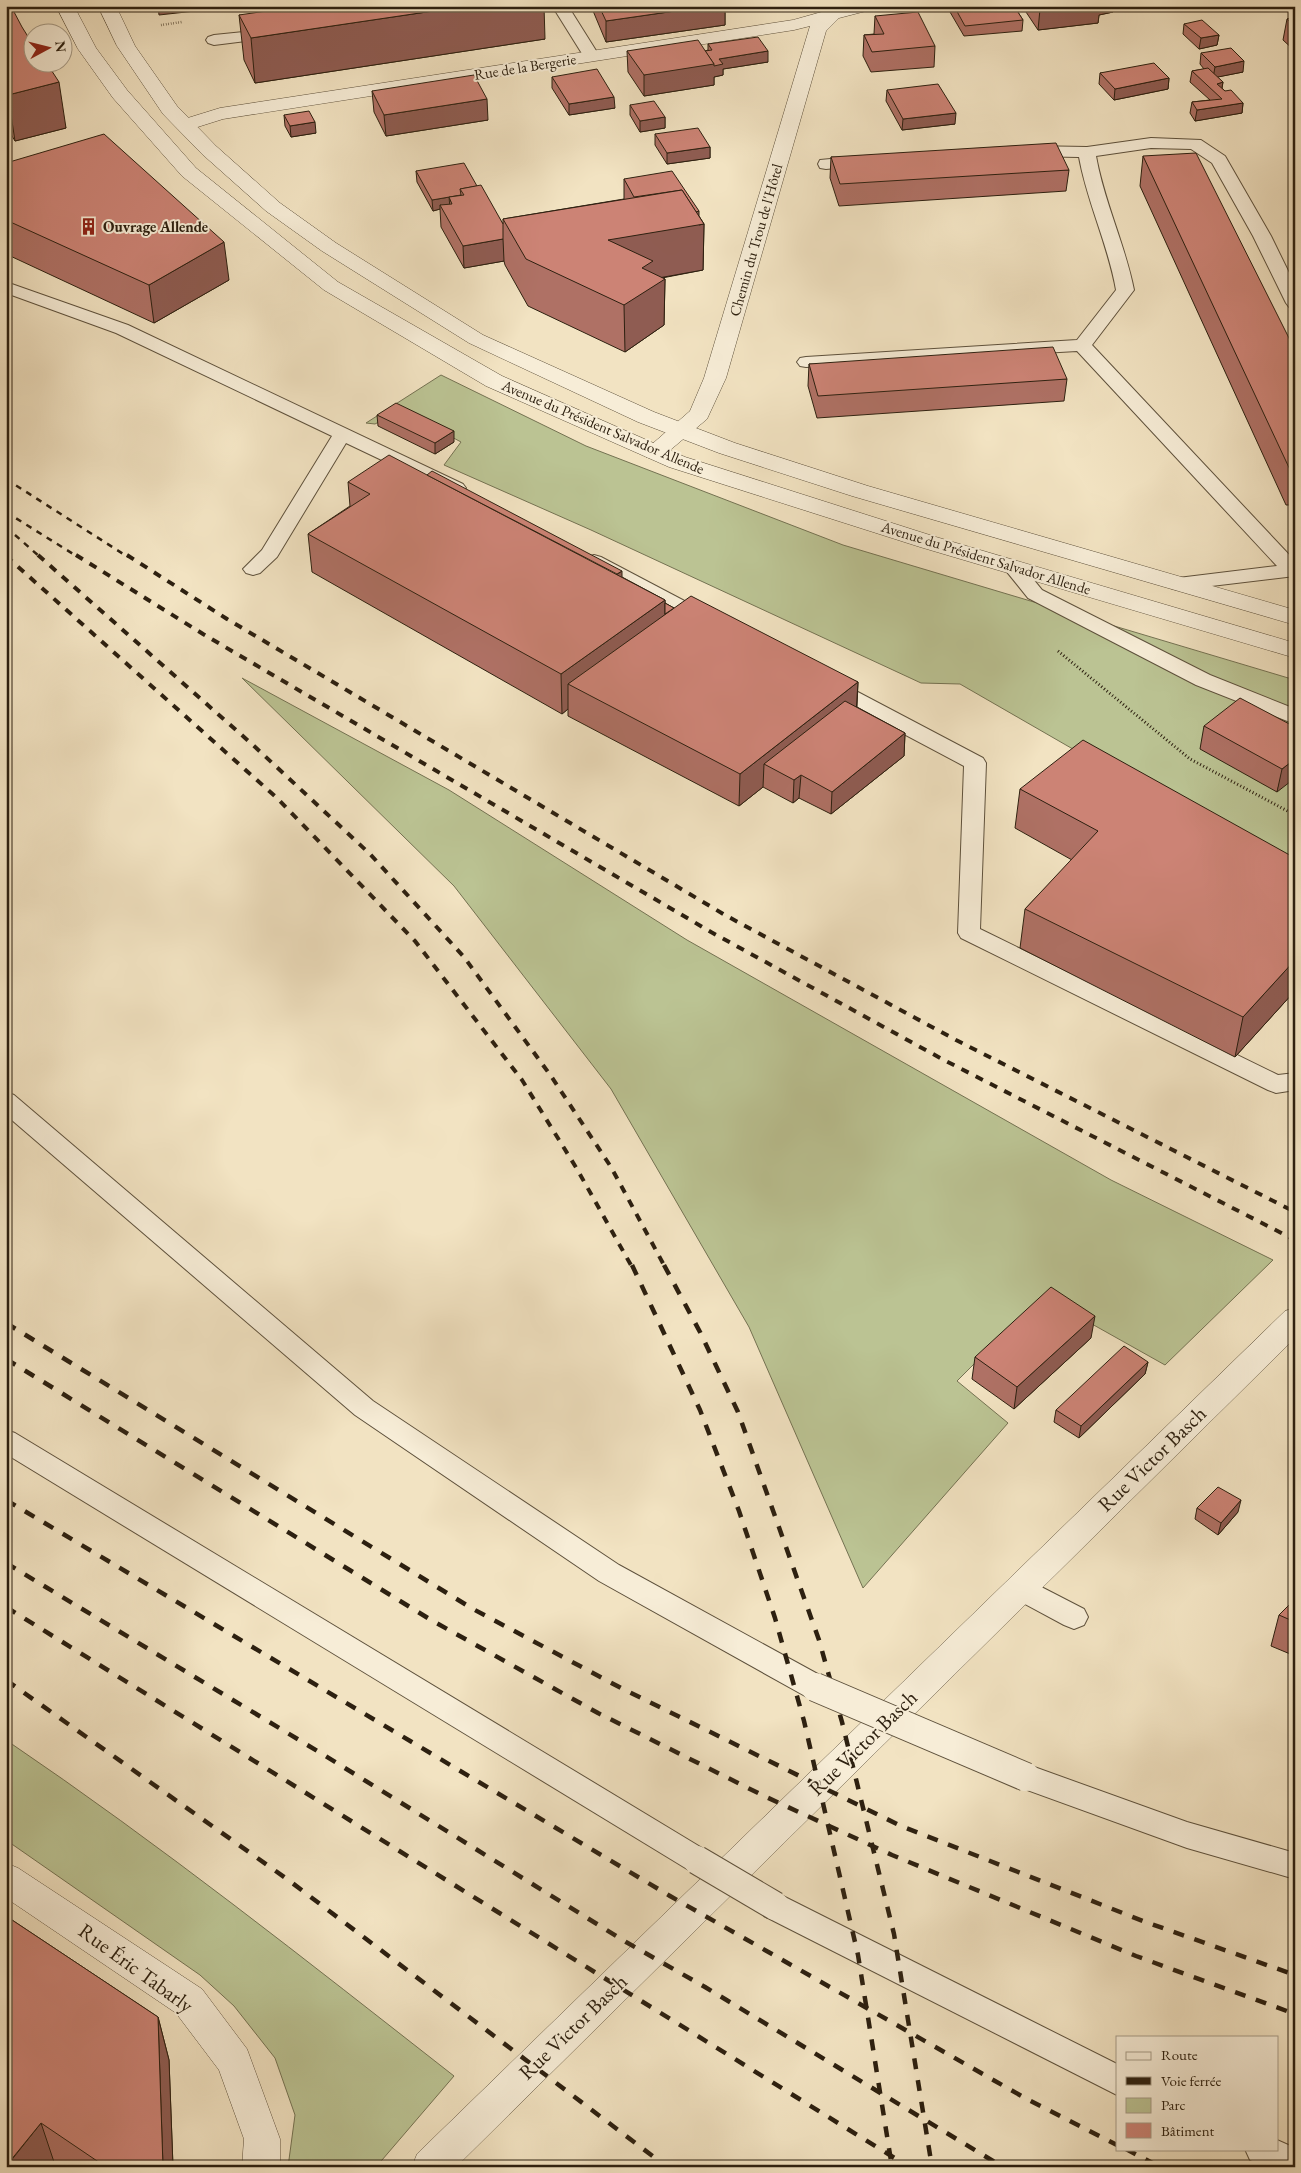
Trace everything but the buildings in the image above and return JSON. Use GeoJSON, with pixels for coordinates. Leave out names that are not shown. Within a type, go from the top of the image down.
{"type":"FeatureCollection","features":[{"type":"Feature","properties":{"kind":"street","name":"Avenue du Président Salvador Allende"},"geometry":{"type":"LineString","coordinates":[[65,6],[87,49],[120,94],[189,172],[331,286],[494,382],[654,452],[692,466],[928,542],[1295,650]]}},
{"type":"Feature","properties":{"kind":"street","name":"Avenue du Président Salvador Allende"},"geometry":{"type":"LineString","coordinates":[[107,6],[126,46],[170,110],[209,150],[273,207],[329,247],[468,334],[637,413],[685,427],[727,448],[860,491],[1295,618]]}},
{"type":"Feature","properties":{"kind":"street","name":"Rue de la Bergerie"},"geometry":{"type":"LineString","coordinates":[[184,125],[220,114],[794,25],[864,6]]}},
{"type":"Feature","properties":{"kind":"street","name":"Chemin du Trou de l'Hôtel"},"geometry":{"type":"LineString","coordinates":[[654,452],[699,414],[715,378],[818,29],[833,14]]}},
{"type":"Feature","properties":{"kind":"street","name":"Rue Victor Basch"},"geometry":{"type":"LineString","coordinates":[[430,2167],[1295,1319]]}},
{"type":"Feature","properties":{"kind":"street","name":"Rue Éric Tabarly"},"geometry":{"type":"LineString","coordinates":[[6,1878],[189,2001],[234,2061],[262,2139],[260,2167]]}},
{"type":"Feature","properties":{"kind":"lane"},"geometry":{"type":"LineString","coordinates":[[554,6],[562,9],[592,56]]}},
{"type":"Feature","properties":{"kind":"lane"},"geometry":{"type":"LineString","coordinates":[[214,40],[283,32]]}},
{"type":"Feature","properties":{"kind":"lane"},"geometry":{"type":"LineString","coordinates":[[1012,152],[1052,150],[1087,152],[1150,143],[1195,144],[1219,160],[1262,236],[1295,303]]}},
{"type":"Feature","properties":{"kind":"lane"},"geometry":{"type":"LineString","coordinates":[[806,362],[1082,345],[1125,290],[1122,265],[1090,176],[1087,152]]}},
{"type":"Feature","properties":{"kind":"lane"},"geometry":{"type":"LineString","coordinates":[[826,164],[875,160]]}},
{"type":"Feature","properties":{"kind":"lane"},"geometry":{"type":"LineString","coordinates":[[6,287],[122,329],[468,494]]}},
{"type":"Feature","properties":{"kind":"lane"},"geometry":{"type":"LineString","coordinates":[[1082,345],[1293,570]]}},
{"type":"Feature","properties":{"kind":"lane"},"geometry":{"type":"LineString","coordinates":[[252,569],[270,553],[343,433]]}},
{"type":"Feature","properties":{"kind":"lane"},"geometry":{"type":"LineString","coordinates":[[582,554],[721,628]]}},
{"type":"Feature","properties":{"kind":"lane"},"geometry":{"type":"LineString","coordinates":[[1013,566],[1035,594],[1203,680],[1295,717]]}},
{"type":"Feature","properties":{"kind":"lane"},"geometry":{"type":"LineString","coordinates":[[1178,584],[1293,570]]}},
{"type":"Feature","properties":{"kind":"lane"},"geometry":{"type":"LineString","coordinates":[[813,676],[975,763],[969,933],[1276,1084],[1295,1081]]}},
{"type":"Feature","properties":{"kind":"lane"},"geometry":{"type":"LineString","coordinates":[[1276,732],[1295,723]]}},
{"type":"Feature","properties":{"kind":"lane"},"geometry":{"type":"LineString","coordinates":[[6,1101],[364,1408],[609,1573],[815,1687],[1026,1777],[1187,1835],[1295,1866]]}},
{"type":"Feature","properties":{"kind":"lane"},"geometry":{"type":"LineString","coordinates":[[6,1441],[776,1906],[1116,2079]]}},
{"type":"Feature","properties":{"kind":"lane"},"geometry":{"type":"LineString","coordinates":[[1020,1588],[1074,1617]]}},
{"type":"Feature","properties":{"kind":"lane"},"geometry":{"type":"LineString","coordinates":[[1263,2150],[1295,2164]]}},
{"type":"Feature","properties":{"kind":"path"},"geometry":{"type":"LineString","coordinates":[[1056,649],[1190,760],[1295,815]]}},
{"type":"Feature","properties":{"kind":"green space"},"geometry":{"type":"Polygon","coordinates":[[[441,375],[586,446],[843,545],[1295,680],[1295,877],[960,684],[921,683],[591,530],[444,465],[461,442],[402,410],[375,424],[366,423],[441,375]]]}},
{"type":"Feature","properties":{"kind":"green space"},"geometry":{"type":"Polygon","coordinates":[[[242,678],[449,790],[687,940],[1111,1180],[1273,1260],[1165,1365],[1042,1296],[957,1381],[1008,1423],[863,1588],[749,1327],[611,1089],[454,886],[242,678]]]}},
{"type":"Feature","properties":{"kind":"green space"},"geometry":{"type":"Polygon","coordinates":[[[6,1740],[177,1862],[454,2076],[376,2167],[288,2167],[295,2115],[275,2058],[234,2006],[200,1975],[6,1840],[6,1740]]]}},
{"type":"Feature","properties":{"kind":"railway"},"geometry":{"type":"LineString","coordinates":[[6,479],[128,557]]}},
{"type":"Feature","properties":{"kind":"railway"},"geometry":{"type":"LineString","coordinates":[[6,512],[78,557]]}},
{"type":"Feature","properties":{"kind":"railway"},"geometry":{"type":"LineString","coordinates":[[6,527],[40,557]]}},
{"type":"Feature","properties":{"kind":"railway"},"geometry":{"type":"LineString","coordinates":[[38,555],[253,745],[370,854],[464,957],[551,1076],[611,1167],[665,1267]]}},
{"type":"Feature","properties":{"kind":"railway"},"geometry":{"type":"LineString","coordinates":[[76,555],[203,634],[711,932],[942,1059],[1295,1240]]}},
{"type":"Feature","properties":{"kind":"railway"},"geometry":{"type":"LineString","coordinates":[[127,555],[227,619],[725,915],[956,1040],[1295,1212]]}},
{"type":"Feature","properties":{"kind":"railway"},"geometry":{"type":"LineString","coordinates":[[6,556],[277,798],[415,941],[522,1080],[577,1169],[632,1267]]}},
{"type":"Feature","properties":{"kind":"railway"},"geometry":{"type":"LineString","coordinates":[[632,1265],[700,1410],[739,1511],[775,1618],[804,1721],[819,1786]]}},
{"type":"Feature","properties":{"kind":"railway"},"geometry":{"type":"LineString","coordinates":[[664,1265],[700,1332],[738,1412],[819,1640],[863,1807]]}},
{"type":"Feature","properties":{"kind":"railway"},"geometry":{"type":"LineString","coordinates":[[6,1323],[473,1609],[621,1688],[819,1786]]}},
{"type":"Feature","properties":{"kind":"railway"},"geometry":{"type":"LineString","coordinates":[[6,1359],[431,1620],[598,1713],[764,1796],[828,1826]]}},
{"type":"Feature","properties":{"kind":"railway"},"geometry":{"type":"LineString","coordinates":[[6,1500],[670,1896],[866,2008]]}},
{"type":"Feature","properties":{"kind":"railway"},"geometry":{"type":"LineString","coordinates":[[6,1563],[319,1752],[626,1942],[705,1987],[880,2093]]}},
{"type":"Feature","properties":{"kind":"railway"},"geometry":{"type":"LineString","coordinates":[[6,1607],[890,2155]]}},
{"type":"Feature","properties":{"kind":"railway"},"geometry":{"type":"LineString","coordinates":[[6,1680],[287,1879],[667,2167]]}},
{"type":"Feature","properties":{"kind":"railway"},"geometry":{"type":"LineString","coordinates":[[819,1786],[863,1807]]}},
{"type":"Feature","properties":{"kind":"railway"},"geometry":{"type":"LineString","coordinates":[[819,1786],[828,1826]]}},
{"type":"Feature","properties":{"kind":"railway"},"geometry":{"type":"LineString","coordinates":[[863,1807],[901,1826],[1143,1921],[1295,1975]]}},
{"type":"Feature","properties":{"kind":"railway"},"geometry":{"type":"LineString","coordinates":[[863,1807],[872,1846]]}},
{"type":"Feature","properties":{"kind":"railway"},"geometry":{"type":"LineString","coordinates":[[828,1826],[872,1846]]}},
{"type":"Feature","properties":{"kind":"railway"},"geometry":{"type":"LineString","coordinates":[[828,1826],[858,1955],[866,2008]]}},
{"type":"Feature","properties":{"kind":"railway"},"geometry":{"type":"LineString","coordinates":[[872,1846],[1136,1956],[1295,2014]]}},
{"type":"Feature","properties":{"kind":"railway"},"geometry":{"type":"LineString","coordinates":[[872,1846],[894,1934],[910,2033]]}},
{"type":"Feature","properties":{"kind":"railway"},"geometry":{"type":"LineString","coordinates":[[866,2008],[910,2033]]}},
{"type":"Feature","properties":{"kind":"railway"},"geometry":{"type":"LineString","coordinates":[[866,2008],[880,2093]]}},
{"type":"Feature","properties":{"kind":"railway"},"geometry":{"type":"LineString","coordinates":[[910,2033],[1025,2098],[1116,2144]]}},
{"type":"Feature","properties":{"kind":"railway"},"geometry":{"type":"LineString","coordinates":[[910,2033],[924,2119]]}},
{"type":"Feature","properties":{"kind":"railway"},"geometry":{"type":"LineString","coordinates":[[880,2093],[924,2119]]}},
{"type":"Feature","properties":{"kind":"railway"},"geometry":{"type":"LineString","coordinates":[[880,2093],[890,2155]]}},
{"type":"Feature","properties":{"kind":"railway"},"geometry":{"type":"LineString","coordinates":[[924,2119],[1003,2167]]}},
{"type":"Feature","properties":{"kind":"railway"},"geometry":{"type":"LineString","coordinates":[[924,2119],[932,2167]]}},
{"type":"Feature","properties":{"kind":"railway"},"geometry":{"type":"LineString","coordinates":[[1128,2150],[1160,2167]]}},
{"type":"Feature","properties":{"kind":"railway"},"geometry":{"type":"LineString","coordinates":[[890,2155],[909,2167]]}},
{"type":"Feature","properties":{"kind":"railway"},"geometry":{"type":"LineString","coordinates":[[890,2155],[892,2167]]}},
{"type":"Feature","properties":{"kind":"place","name":"Ouvrage Allende"},"geometry":{"type":"Point","coordinates":[89,227]}}]}
